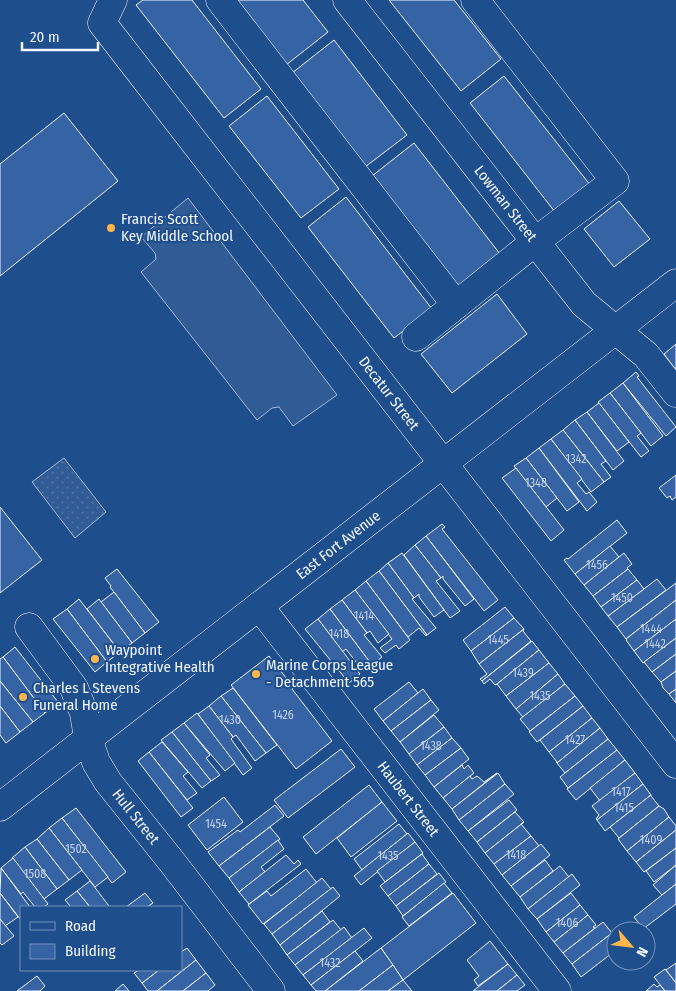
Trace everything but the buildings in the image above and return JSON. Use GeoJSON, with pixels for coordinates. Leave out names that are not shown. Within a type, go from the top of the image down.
{"type":"FeatureCollection","features":[{"type":"Feature","properties":{"kind":"street"},"geometry":{"type":"LineString","coordinates":[[220,0],[456,305]]}},
{"type":"Feature","properties":{"kind":"street","name":"Lowman Street"},"geometry":{"type":"LineString","coordinates":[[347,0],[584,304],[646,355],[676,393]]}},
{"type":"Feature","properties":{"kind":"street"},"geometry":{"type":"LineString","coordinates":[[416,337],[536,241],[615,181],[475,0]]}},
{"type":"Feature","properties":{"kind":"street","name":"Decatur Street"},"geometry":{"type":"LineString","coordinates":[[107,12],[443,464],[676,764]]}},
{"type":"Feature","properties":{"kind":"street","name":"East Fort Avenue"},"geometry":{"type":"LineString","coordinates":[[0,807],[676,283]]}},
{"type":"Feature","properties":{"kind":"street","name":"Haubert Street"},"geometry":{"type":"LineString","coordinates":[[259,606],[557,991]]}},
{"type":"Feature","properties":{"kind":"street","name":"Hull Street"},"geometry":{"type":"LineString","coordinates":[[29,627],[74,688],[84,713],[88,738],[96,762],[108,782],[271,991]]}},
{"type":"Feature","properties":{"kind":"shaded area"},"geometry":{"type":"Polygon","coordinates":[[[188,198],[337,395],[293,426],[279,407],[272,408],[257,420],[141,272],[156,259],[155,253],[141,237],[188,198]]]}},
{"type":"Feature","properties":{"kind":"shaded area"},"geometry":{"type":"Polygon","coordinates":[[[64,458],[106,512],[75,538],[32,482],[64,458]]]}},
{"type":"Feature","properties":{"kind":"place","name":"Francis Scott Key Middle School"},"geometry":{"type":"Point","coordinates":[111,228]}},
{"type":"Feature","properties":{"kind":"place","name":"Waypoint Integrative Health"},"geometry":{"type":"Point","coordinates":[95,659]}},
{"type":"Feature","properties":{"kind":"place","name":"Marine Corps League - Detachment 565"},"geometry":{"type":"Point","coordinates":[256,674]}},
{"type":"Feature","properties":{"kind":"place","name":"Charles L Stevens Funeral Home"},"geometry":{"type":"Point","coordinates":[23,697]}}]}
